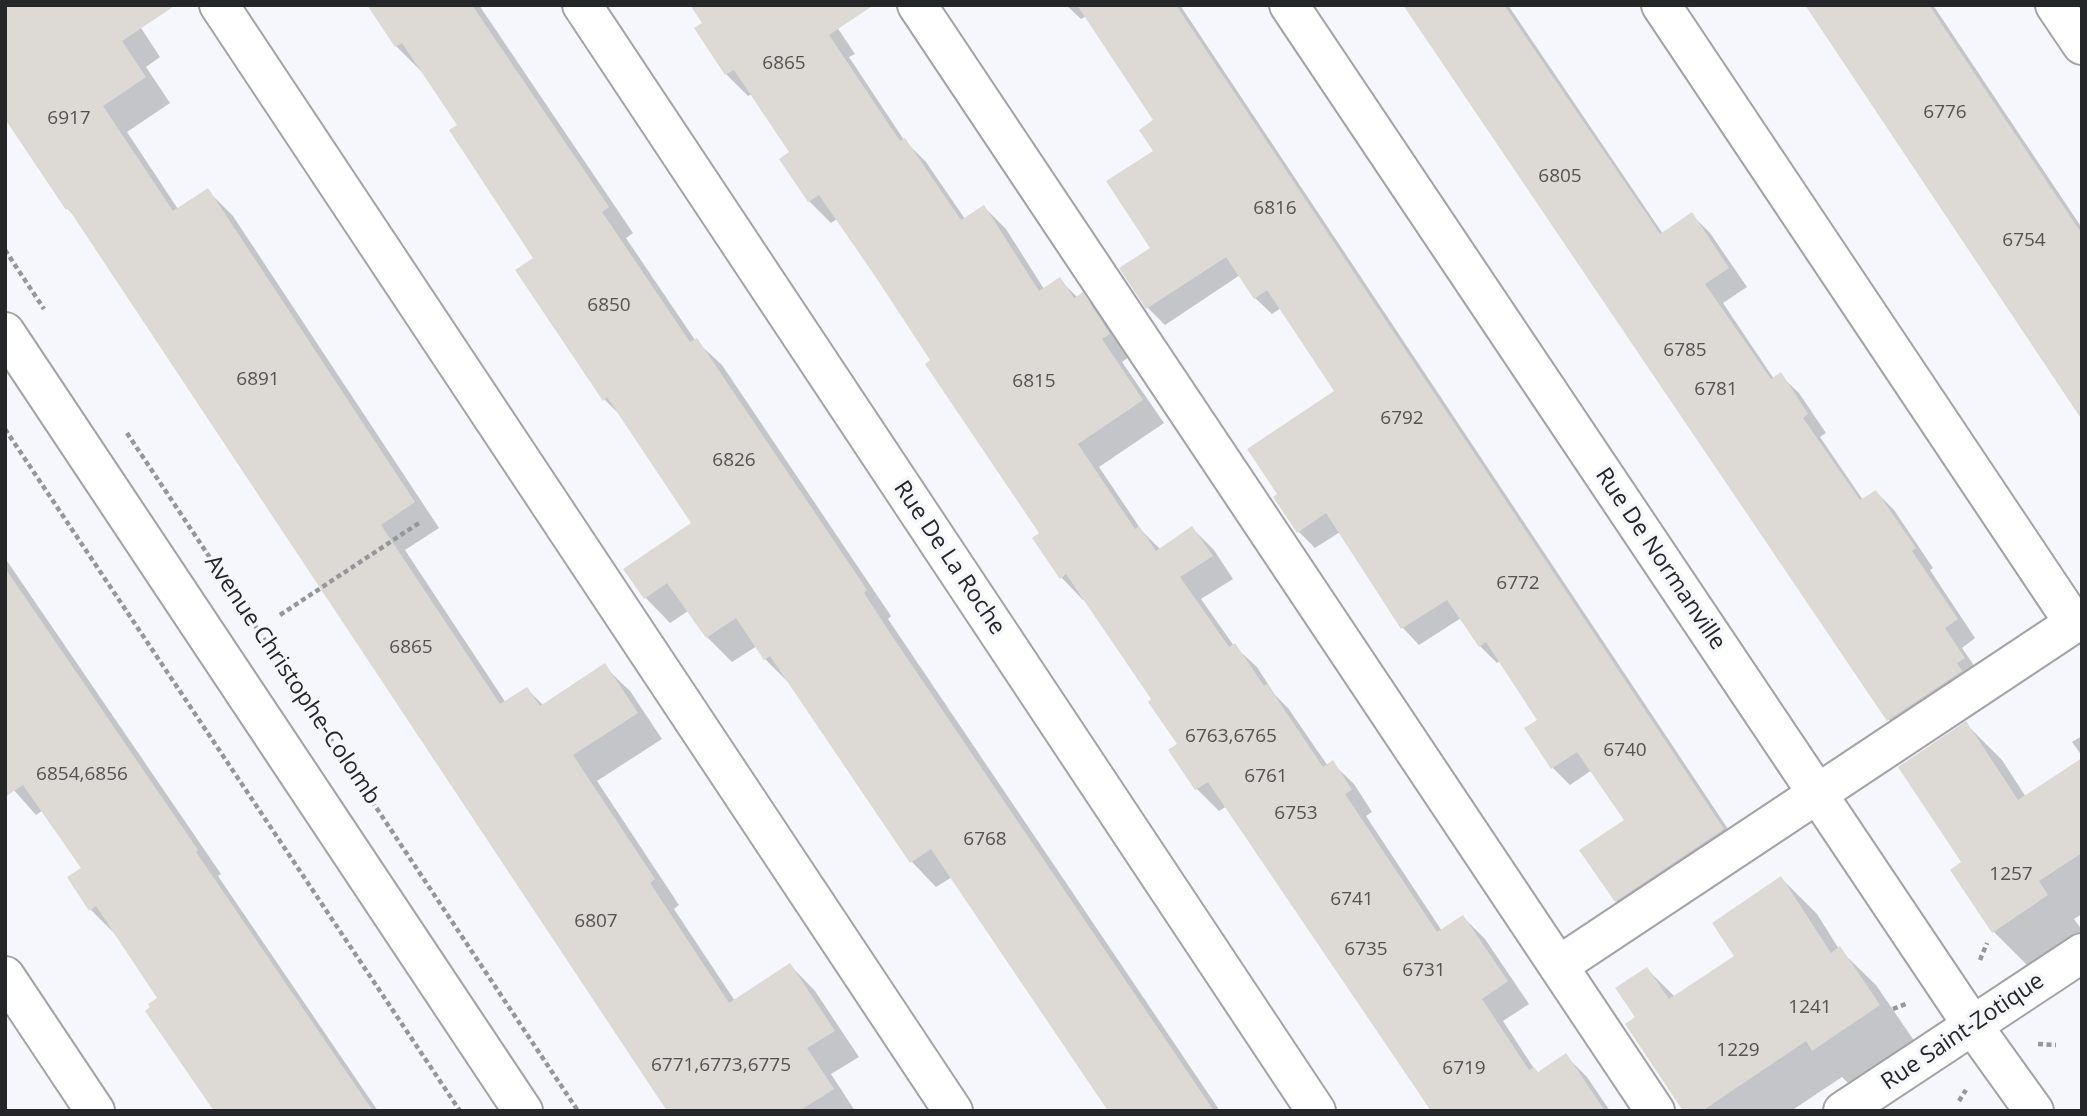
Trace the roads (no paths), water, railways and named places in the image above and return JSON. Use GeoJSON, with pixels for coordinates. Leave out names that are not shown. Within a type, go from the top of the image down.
{"type":"FeatureCollection","features":[{"type":"Feature","properties":{"kind":"street"},"geometry":{"type":"LineString","coordinates":[[219,5],[953,1111]]}},
{"type":"Feature","properties":{"kind":"street","name":"Rue De La Roche"},"geometry":{"type":"LineString","coordinates":[[582,5],[1315,1111]]}},
{"type":"Feature","properties":{"kind":"street"},"geometry":{"type":"LineString","coordinates":[[917,5],[1655,1111]]}},
{"type":"Feature","properties":{"kind":"street","name":"Rue De Normanville"},"geometry":{"type":"LineString","coordinates":[[1289,5],[1973,1026],[2034,1111]]}},
{"type":"Feature","properties":{"kind":"street"},"geometry":{"type":"LineString","coordinates":[[1558,966],[2078,621],[1661,5]]}},
{"type":"Feature","properties":{"kind":"street"},"geometry":{"type":"LineString","coordinates":[[2055,5],[2082,45]]}},
{"type":"Feature","properties":{"kind":"street","name":"Avenue Christophe-Colomb"},"geometry":{"type":"LineString","coordinates":[[5,332],[523,1111]]}},
{"type":"Feature","properties":{"kind":"street","name":"Rue Saint-Zotique"},"geometry":{"type":"LineString","coordinates":[[1843,1111],[2082,953]]}},
{"type":"Feature","properties":{"kind":"street"},"geometry":{"type":"LineString","coordinates":[[5,976],[95,1111]]}}]}
